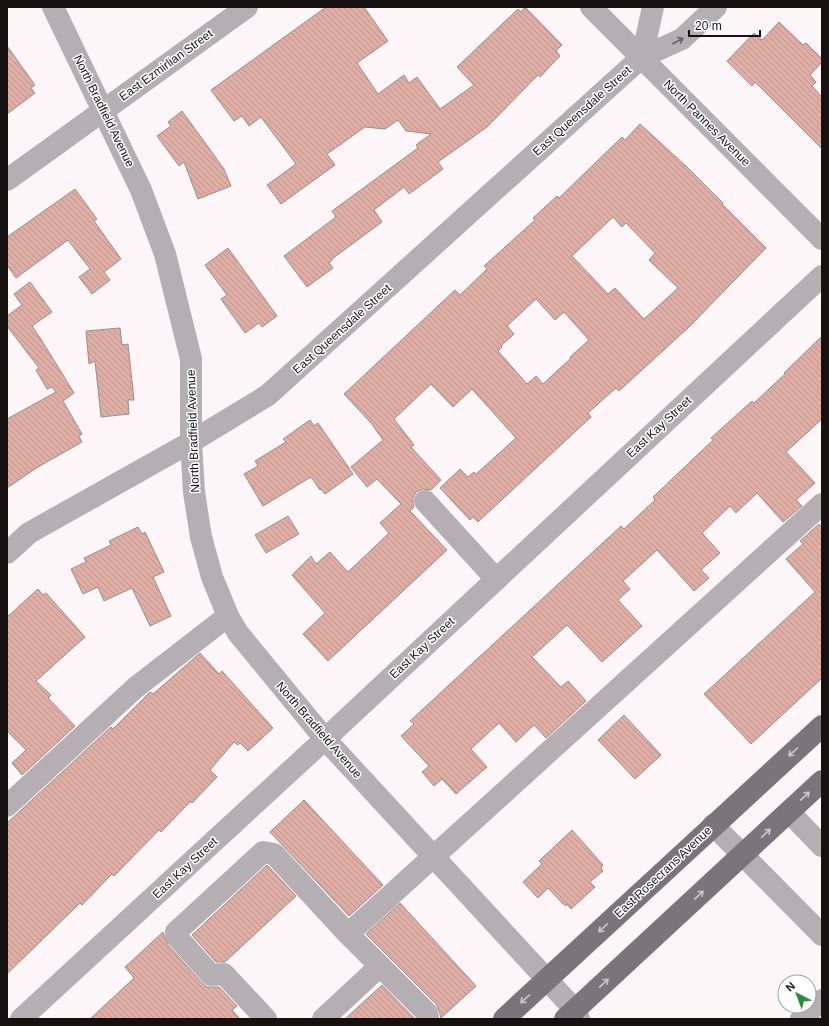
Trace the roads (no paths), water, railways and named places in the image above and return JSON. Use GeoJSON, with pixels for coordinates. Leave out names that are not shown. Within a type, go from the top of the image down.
{"type":"FeatureCollection","features":[{"type":"Feature","properties":{"kind":"main road","name":"East Rosecrans Avenue"},"geometry":{"type":"LineString","coordinates":[[504,1019],[822,726]]}},
{"type":"Feature","properties":{"kind":"main road"},"geometry":{"type":"LineString","coordinates":[[573,1016],[742,854],[822,781]]}},
{"type":"Feature","properties":{"kind":"street","name":"North Bradfield Avenue"},"geometry":{"type":"LineString","coordinates":[[54,7],[141,190],[165,254],[191,360],[191,442],[194,492],[200,538],[212,578],[228,616],[238,633],[324,739],[547,980],[573,1016]]}},
{"type":"Feature","properties":{"kind":"street","name":"East Ezmirlian Street"},"geometry":{"type":"LineString","coordinates":[[7,180],[247,7]]}},
{"type":"Feature","properties":{"kind":"street","name":"North Pannes Avenue"},"geometry":{"type":"LineString","coordinates":[[591,7],[822,239]]}},
{"type":"Feature","properties":{"kind":"street"},"geometry":{"type":"LineString","coordinates":[[642,57],[653,7]]}},
{"type":"Feature","properties":{"kind":"street","name":"East Queensdale Street"},"geometry":{"type":"LineString","coordinates":[[7,553],[29,533],[191,442],[268,395],[642,57],[682,39],[716,7]]}},
{"type":"Feature","properties":{"kind":"street","name":"East Kay Street"},"geometry":{"type":"LineString","coordinates":[[22,1019],[822,276]]}},
{"type":"Feature","properties":{"kind":"street"},"geometry":{"type":"LineString","coordinates":[[425,501],[496,579]]}},
{"type":"Feature","properties":{"kind":"street"},"geometry":{"type":"LineString","coordinates":[[348,934],[432,856],[822,504]]}},
{"type":"Feature","properties":{"kind":"street"},"geometry":{"type":"LineString","coordinates":[[7,806],[135,688],[228,616]]}},
{"type":"Feature","properties":{"kind":"street"},"geometry":{"type":"LineString","coordinates":[[789,812],[821,843]]}},
{"type":"Feature","properties":{"kind":"street"},"geometry":{"type":"LineString","coordinates":[[714,825],[821,933]]}},
{"type":"Feature","properties":{"kind":"street"},"geometry":{"type":"LineString","coordinates":[[266,1019],[224,974],[211,975],[177,937],[176,932],[263,852],[274,854],[348,934],[427,1013],[428,1019]]}},
{"type":"Feature","properties":{"kind":"street"},"geometry":{"type":"LineString","coordinates":[[323,1019],[380,966]]}},
{"type":"Feature","properties":{"kind":"street"},"geometry":{"type":"LineString","coordinates":[[802,1019],[822,1000]]}}]}
